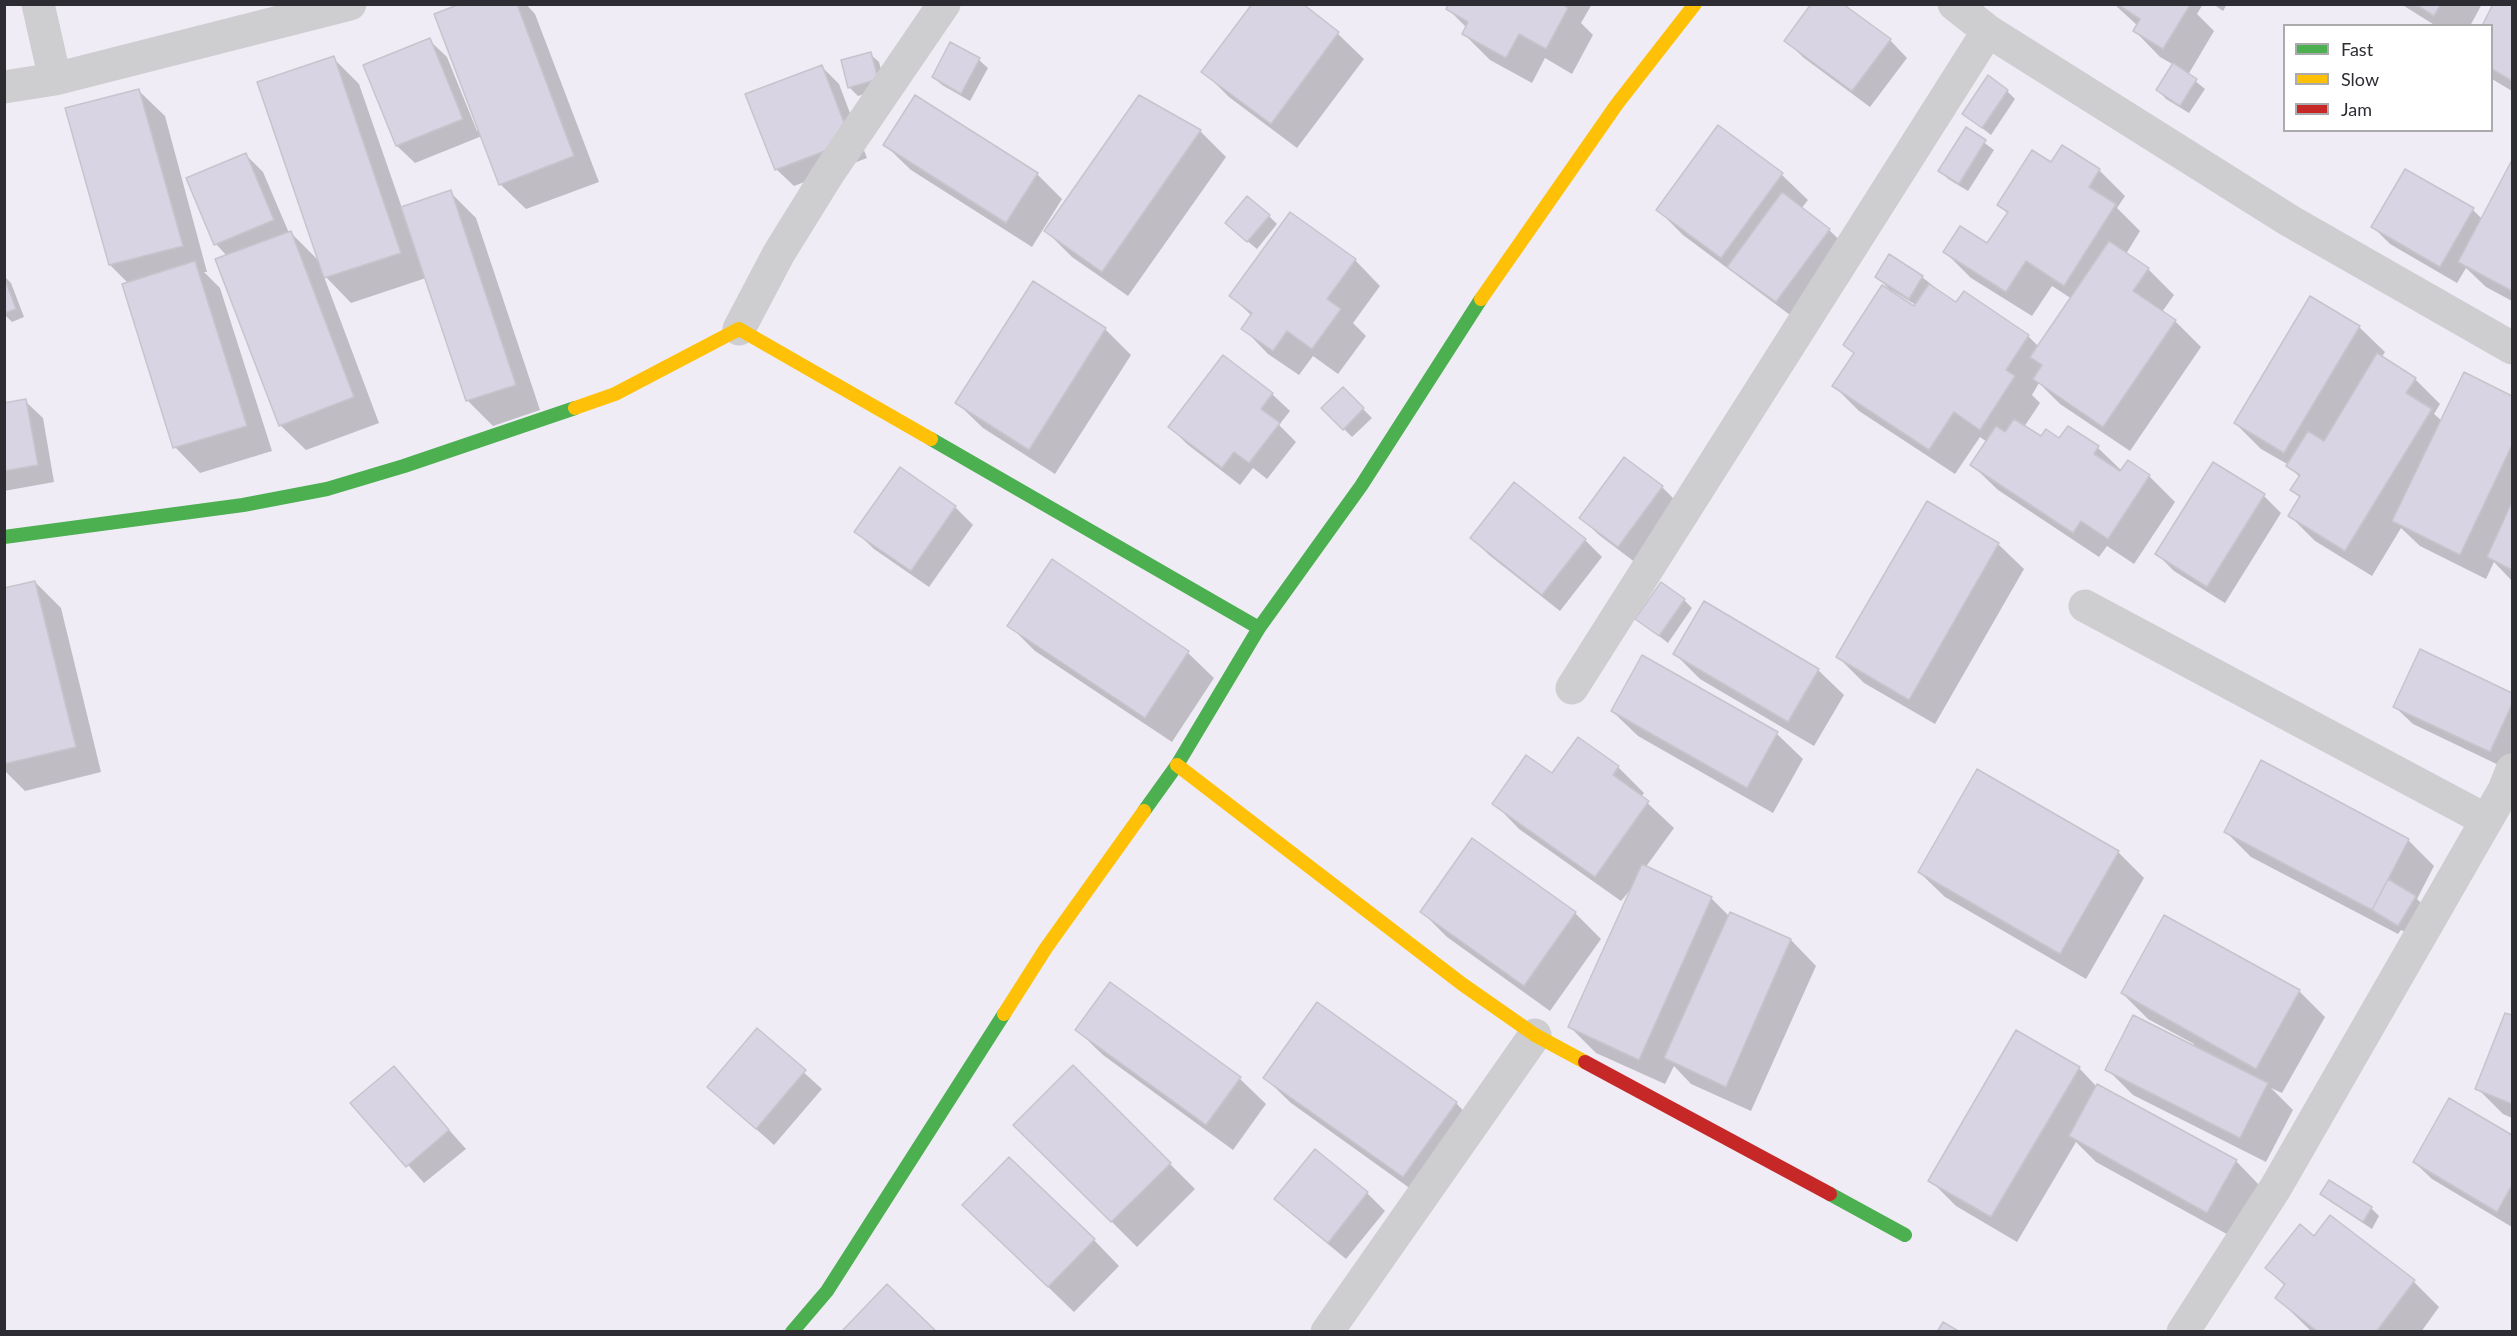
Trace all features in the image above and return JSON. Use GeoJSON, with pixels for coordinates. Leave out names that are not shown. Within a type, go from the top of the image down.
{"type":"FeatureCollection","features":[{"type":"Feature","properties":{"kind":"street"},"geometry":{"type":"LineString","coordinates":[[38,4],[55,79]]}},
{"type":"Feature","properties":{"kind":"street"},"geometry":{"type":"LineString","coordinates":[[4,87],[55,79],[350,4]]}},
{"type":"Feature","properties":{"kind":"street"},"geometry":{"type":"LineString","coordinates":[[4,537],[243,505],[327,489],[404,466],[615,394],[739,329],[779,254],[828,174],[944,4]]}},
{"type":"Feature","properties":{"kind":"street"},"geometry":{"type":"LineString","coordinates":[[792,1332],[827,1290],[1046,948],[1177,765],[1259,628],[1361,486],[1456,335],[1610,114],[1695,4]]}},
{"type":"Feature","properties":{"kind":"street"},"geometry":{"type":"LineString","coordinates":[[1954,4],[1989,31],[2290,221],[2512,348]]}},
{"type":"Feature","properties":{"kind":"street"},"geometry":{"type":"LineString","coordinates":[[1572,688],[1989,31]]}},
{"type":"Feature","properties":{"kind":"street"},"geometry":{"type":"LineString","coordinates":[[739,329],[1259,628]]}},
{"type":"Feature","properties":{"kind":"street"},"geometry":{"type":"LineString","coordinates":[[2085,606],[2486,820]]}},
{"type":"Feature","properties":{"kind":"street"},"geometry":{"type":"LineString","coordinates":[[1177,765],[1462,984],[1535,1035],[1905,1235]]}},
{"type":"Feature","properties":{"kind":"street"},"geometry":{"type":"LineString","coordinates":[[2182,1332],[2276,1187],[2504,790],[2512,770]]}},
{"type":"Feature","properties":{"kind":"street"},"geometry":{"type":"LineString","coordinates":[[1327,1332],[1535,1035]]}},
{"type":"Feature","properties":{"kind":"building"},"geometry":{"type":"Polygon","coordinates":[[[460,4],[517,4],[574,156],[499,185],[434,14],[460,4]]]}},
{"type":"Feature","properties":{"kind":"building"},"geometry":{"type":"Polygon","coordinates":[[[1252,4],[1303,4],[1339,32],[1271,124],[1201,72],[1252,4]]]}},
{"type":"Feature","properties":{"kind":"building"},"geometry":{"type":"Polygon","coordinates":[[[1449,4],[1562,4],[1568,8],[1546,49],[1519,34],[1506,58],[1462,34],[1468,22],[1446,9],[1449,4]]]}},
{"type":"Feature","properties":{"kind":"building"},"geometry":{"type":"Polygon","coordinates":[[[1811,4],[1843,4],[1891,39],[1852,91],[1784,41],[1811,4]]]}},
{"type":"Feature","properties":{"kind":"building"},"geometry":{"type":"Polygon","coordinates":[[[2117,4],[2190,5],[2163,49],[2133,31],[2140,19],[2117,4]]]}},
{"type":"Feature","properties":{"kind":"building"},"geometry":{"type":"Polygon","coordinates":[[[2415,4],[2441,4],[2434,16],[2415,4]]]}},
{"type":"Feature","properties":{"kind":"building"},"geometry":{"type":"Polygon","coordinates":[[[2493,4],[2512,4],[2512,81],[2493,70],[2493,24],[2483,24],[2493,4]]]}},
{"type":"Feature","properties":{"kind":"building"},"geometry":{"type":"Polygon","coordinates":[[[430,38],[463,119],[396,146],[363,65],[430,38]]]}},
{"type":"Feature","properties":{"kind":"building"},"geometry":{"type":"Polygon","coordinates":[[[950,42],[980,58],[961,94],[932,77],[950,42]]]}},
{"type":"Feature","properties":{"kind":"building"},"geometry":{"type":"Polygon","coordinates":[[[871,52],[878,79],[848,88],[841,60],[871,52]]]}},
{"type":"Feature","properties":{"kind":"building"},"geometry":{"type":"Polygon","coordinates":[[[334,56],[401,253],[324,278],[257,82],[334,56]]]}},
{"type":"Feature","properties":{"kind":"building"},"geometry":{"type":"Polygon","coordinates":[[[2173,63],[2197,79],[2180,106],[2156,90],[2173,63]]]}},
{"type":"Feature","properties":{"kind":"building"},"geometry":{"type":"Polygon","coordinates":[[[822,65],[851,141],[775,170],[745,94],[822,65]]]}},
{"type":"Feature","properties":{"kind":"building"},"geometry":{"type":"Polygon","coordinates":[[[1988,75],[2008,90],[1982,128],[1962,114],[1988,75]]]}},
{"type":"Feature","properties":{"kind":"building"},"geometry":{"type":"Polygon","coordinates":[[[139,89],[183,246],[109,265],[65,108],[139,89]]]}},
{"type":"Feature","properties":{"kind":"building"},"geometry":{"type":"Polygon","coordinates":[[[915,95],[1038,173],[1006,223],[883,145],[915,95]]]}},
{"type":"Feature","properties":{"kind":"building"},"geometry":{"type":"Polygon","coordinates":[[[1139,95],[1201,130],[1102,272],[1044,231],[1139,95]]]}},
{"type":"Feature","properties":{"kind":"building"},"geometry":{"type":"Polygon","coordinates":[[[1718,125],[1783,173],[1721,258],[1656,210],[1718,125]]]}},
{"type":"Feature","properties":{"kind":"building"},"geometry":{"type":"Polygon","coordinates":[[[1966,127],[1986,140],[1959,184],[1938,171],[1966,127]]]}},
{"type":"Feature","properties":{"kind":"building"},"geometry":{"type":"Polygon","coordinates":[[[2062,145],[2100,169],[2089,187],[2116,204],[2064,286],[2026,261],[2006,292],[1943,252],[1960,226],[1987,243],[2008,212],[1997,205],[2032,150],[2051,162],[2062,145]]]}},
{"type":"Feature","properties":{"kind":"building"},"geometry":{"type":"Polygon","coordinates":[[[246,153],[274,220],[214,245],[186,178],[246,153]]]}},
{"type":"Feature","properties":{"kind":"building"},"geometry":{"type":"Polygon","coordinates":[[[2512,160],[2512,291],[2458,262],[2512,160]]]}},
{"type":"Feature","properties":{"kind":"building"},"geometry":{"type":"Polygon","coordinates":[[[2405,169],[2474,208],[2440,267],[2371,227],[2405,169]]]}},
{"type":"Feature","properties":{"kind":"building"},"geometry":{"type":"Polygon","coordinates":[[[451,190],[516,385],[466,401],[401,207],[451,190]]]}},
{"type":"Feature","properties":{"kind":"building"},"geometry":{"type":"Polygon","coordinates":[[[1782,192],[1830,229],[1776,302],[1727,267],[1782,192]]]}},
{"type":"Feature","properties":{"kind":"building"},"geometry":{"type":"Polygon","coordinates":[[[1247,196],[1270,215],[1247,242],[1225,223],[1247,196]]]}},
{"type":"Feature","properties":{"kind":"building"},"geometry":{"type":"Polygon","coordinates":[[[1290,212],[1356,259],[1327,299],[1341,309],[1312,349],[1287,331],[1273,351],[1241,329],[1252,313],[1229,296],[1290,212]]]}},
{"type":"Feature","properties":{"kind":"building"},"geometry":{"type":"Polygon","coordinates":[[[291,231],[354,397],[279,426],[215,259],[291,231]]]}},
{"type":"Feature","properties":{"kind":"building"},"geometry":{"type":"Polygon","coordinates":[[[2109,241],[2149,268],[2133,291],[2176,320],[2103,427],[2033,379],[2042,365],[2030,357],[2109,241]]]}},
{"type":"Feature","properties":{"kind":"building"},"geometry":{"type":"Polygon","coordinates":[[[1889,254],[1923,276],[1909,299],[1875,277],[1889,254]]]}},
{"type":"Feature","properties":{"kind":"building"},"geometry":{"type":"Polygon","coordinates":[[[195,261],[247,426],[173,448],[122,284],[195,261]]]}},
{"type":"Feature","properties":{"kind":"building"},"geometry":{"type":"Polygon","coordinates":[[[4,277],[16,309],[4,313],[4,277]]]}},
{"type":"Feature","properties":{"kind":"building"},"geometry":{"type":"Polygon","coordinates":[[[1033,281],[1106,328],[1029,450],[955,403],[1033,281]]]}},
{"type":"Feature","properties":{"kind":"building"},"geometry":{"type":"Polygon","coordinates":[[[1929,284],[1956,302],[1964,291],[2029,335],[2006,370],[2015,376],[1980,430],[1954,412],[1929,450],[1832,386],[1854,353],[1843,345],[1882,285],[1914,306],[1929,284]]]}},
{"type":"Feature","properties":{"kind":"building"},"geometry":{"type":"Polygon","coordinates":[[[2310,296],[2360,326],[2284,453],[2234,423],[2310,296]]]}},
{"type":"Feature","properties":{"kind":"building"},"geometry":{"type":"Polygon","coordinates":[[[2377,353],[2416,378],[2406,393],[2432,409],[2345,551],[2288,516],[2300,496],[2290,490],[2300,475],[2286,466],[2308,431],[2324,441],[2377,353]]]}},
{"type":"Feature","properties":{"kind":"building"},"geometry":{"type":"Polygon","coordinates":[[[1223,355],[1273,393],[1261,409],[1280,423],[1249,463],[1234,452],[1222,468],[1168,427],[1223,355]]]}},
{"type":"Feature","properties":{"kind":"building"},"geometry":{"type":"Polygon","coordinates":[[[2464,372],[2512,396],[2512,445],[2460,555],[2392,521],[2464,372]]]}},
{"type":"Feature","properties":{"kind":"building"},"geometry":{"type":"Polygon","coordinates":[[[1343,387],[1364,408],[1343,430],[1321,408],[1343,387]]]}},
{"type":"Feature","properties":{"kind":"building"},"geometry":{"type":"Polygon","coordinates":[[[26,399],[38,465],[4,471],[4,403],[26,399]]]}},
{"type":"Feature","properties":{"kind":"building"},"geometry":{"type":"Polygon","coordinates":[[[2014,419],[2041,436],[2046,429],[2059,438],[2068,426],[2099,446],[2094,454],[2120,471],[2128,460],[2150,475],[2108,539],[2081,521],[2073,533],[1970,465],[1996,426],[2005,432],[2014,419]]]}},
{"type":"Feature","properties":{"kind":"building"},"geometry":{"type":"Polygon","coordinates":[[[1624,457],[1663,486],[1618,547],[1579,518],[1624,457]]]}},
{"type":"Feature","properties":{"kind":"building"},"geometry":{"type":"Polygon","coordinates":[[[2213,462],[2265,494],[2207,587],[2155,554],[2213,462]]]}},
{"type":"Feature","properties":{"kind":"building"},"geometry":{"type":"Polygon","coordinates":[[[900,467],[956,506],[911,571],[854,532],[900,467]]]}},
{"type":"Feature","properties":{"kind":"building"},"geometry":{"type":"Polygon","coordinates":[[[1514,482],[1586,539],[1542,595],[1470,538],[1514,482]]]}},
{"type":"Feature","properties":{"kind":"building"},"geometry":{"type":"Polygon","coordinates":[[[1927,501],[1999,543],[1909,700],[1836,657],[1927,501]]]}},
{"type":"Feature","properties":{"kind":"building"},"geometry":{"type":"Polygon","coordinates":[[[2512,502],[2512,570],[2487,557],[2512,502]]]}},
{"type":"Feature","properties":{"kind":"building"},"geometry":{"type":"Polygon","coordinates":[[[1052,559],[1189,651],[1145,718],[1007,626],[1052,559]]]}},
{"type":"Feature","properties":{"kind":"building"},"geometry":{"type":"Polygon","coordinates":[[[35,581],[76,747],[4,764],[4,588],[35,581]]]}},
{"type":"Feature","properties":{"kind":"building"},"geometry":{"type":"Polygon","coordinates":[[[1661,582],[1685,599],[1659,636],[1635,619],[1661,582]]]}},
{"type":"Feature","properties":{"kind":"building"},"geometry":{"type":"Polygon","coordinates":[[[1704,601],[1819,669],[1788,722],[1673,654],[1704,601]]]}},
{"type":"Feature","properties":{"kind":"building"},"geometry":{"type":"Polygon","coordinates":[[[2420,649],[2512,693],[2512,704],[2490,752],[2393,707],[2420,649]]]}},
{"type":"Feature","properties":{"kind":"building"},"geometry":{"type":"Polygon","coordinates":[[[1642,655],[1778,732],[1747,788],[1611,711],[1642,655]]]}},
{"type":"Feature","properties":{"kind":"building"},"geometry":{"type":"Polygon","coordinates":[[[1578,737],[1619,766],[1613,775],[1649,801],[1595,877],[1492,804],[1526,755],[1552,773],[1578,737]]]}},
{"type":"Feature","properties":{"kind":"building"},"geometry":{"type":"Polygon","coordinates":[[[2261,760],[2409,839],[2372,910],[2224,832],[2261,760]]]}},
{"type":"Feature","properties":{"kind":"building"},"geometry":{"type":"Polygon","coordinates":[[[1977,769],[2119,851],[2060,954],[1918,872],[1977,769]]]}},
{"type":"Feature","properties":{"kind":"building"},"geometry":{"type":"Polygon","coordinates":[[[1472,838],[1576,912],[1524,986],[1420,912],[1472,838]]]}},
{"type":"Feature","properties":{"kind":"building"},"geometry":{"type":"Polygon","coordinates":[[[1642,864],[1712,897],[1639,1060],[1568,1027],[1642,864]]]}},
{"type":"Feature","properties":{"kind":"building"},"geometry":{"type":"Polygon","coordinates":[[[2388,879],[2416,896],[2398,926],[2372,910],[2388,879]]]}},
{"type":"Feature","properties":{"kind":"building"},"geometry":{"type":"Polygon","coordinates":[[[1730,912],[1791,939],[1726,1087],[1664,1058],[1730,912]]]}},
{"type":"Feature","properties":{"kind":"building"},"geometry":{"type":"Polygon","coordinates":[[[2164,915],[2300,990],[2256,1069],[2121,993],[2164,915]]]}},
{"type":"Feature","properties":{"kind":"building"},"geometry":{"type":"Polygon","coordinates":[[[1110,982],[1241,1077],[1206,1125],[1075,1030],[1110,982]]]}},
{"type":"Feature","properties":{"kind":"building"},"geometry":{"type":"Polygon","coordinates":[[[1317,1002],[1457,1102],[1403,1177],[1263,1078],[1317,1002]]]}},
{"type":"Feature","properties":{"kind":"building"},"geometry":{"type":"Polygon","coordinates":[[[2505,1013],[2512,1015],[2512,1104],[2475,1089],[2505,1013]]]}},
{"type":"Feature","properties":{"kind":"building"},"geometry":{"type":"Polygon","coordinates":[[[2133,1015],[2268,1083],[2240,1138],[2105,1070],[2133,1015]]]}},
{"type":"Feature","properties":{"kind":"building"},"geometry":{"type":"Polygon","coordinates":[[[757,1028],[806,1070],[756,1129],[707,1087],[757,1028]]]}},
{"type":"Feature","properties":{"kind":"building"},"geometry":{"type":"Polygon","coordinates":[[[2016,1030],[2080,1067],[1991,1217],[1928,1181],[2016,1030]]]}},
{"type":"Feature","properties":{"kind":"building"},"geometry":{"type":"Polygon","coordinates":[[[1073,1065],[1171,1163],[1111,1222],[1013,1125],[1073,1065]]]}},
{"type":"Feature","properties":{"kind":"building"},"geometry":{"type":"Polygon","coordinates":[[[394,1066],[449,1130],[406,1167],[350,1103],[394,1066]]]}},
{"type":"Feature","properties":{"kind":"building"},"geometry":{"type":"Polygon","coordinates":[[[2097,1084],[2237,1160],[2207,1213],[2069,1136],[2097,1084]]]}},
{"type":"Feature","properties":{"kind":"building"},"geometry":{"type":"Polygon","coordinates":[[[2449,1098],[2512,1135],[2512,1185],[2497,1212],[2413,1162],[2449,1098]]]}},
{"type":"Feature","properties":{"kind":"building"},"geometry":{"type":"Polygon","coordinates":[[[1315,1149],[1368,1192],[1328,1243],[1274,1199],[1315,1149]]]}},
{"type":"Feature","properties":{"kind":"building"},"geometry":{"type":"Polygon","coordinates":[[[1009,1157],[1095,1239],[1048,1287],[962,1205],[1009,1157]]]}},
{"type":"Feature","properties":{"kind":"building"},"geometry":{"type":"Polygon","coordinates":[[[2329,1180],[2372,1207],[2363,1222],[2320,1194],[2329,1180]]]}},
{"type":"Feature","properties":{"kind":"building"},"geometry":{"type":"Polygon","coordinates":[[[2330,1215],[2415,1280],[2376,1332],[2318,1332],[2275,1298],[2285,1284],[2265,1268],[2300,1224],[2314,1236],[2330,1215]]]}},
{"type":"Feature","properties":{"kind":"building"},"geometry":{"type":"Polygon","coordinates":[[[887,1284],[937,1332],[841,1332],[887,1284]]]}},
{"type":"Feature","properties":{"kind":"building"},"geometry":{"type":"Polygon","coordinates":[[[1943,1322],[1960,1332],[1937,1332],[1943,1322]]]}},
{"type":"Feature","properties":{"kind":"traffic: fast"},"geometry":{"type":"LineString","coordinates":[[1144,811],[1177,765],[1259,628],[1361,486],[1481,299]]}},
{"type":"Feature","properties":{"kind":"traffic: fast"},"geometry":{"type":"LineString","coordinates":[[4,537],[243,505],[327,489],[404,466],[575,408]]}},
{"type":"Feature","properties":{"kind":"traffic: fast"},"geometry":{"type":"LineString","coordinates":[[931,439],[1259,628]]}},
{"type":"Feature","properties":{"kind":"traffic: fast"},"geometry":{"type":"LineString","coordinates":[[792,1332],[827,1291],[1004,1014]]}},
{"type":"Feature","properties":{"kind":"traffic: fast"},"geometry":{"type":"LineString","coordinates":[[1830,1194],[1905,1235]]}},
{"type":"Feature","properties":{"kind":"traffic: slow"},"geometry":{"type":"LineString","coordinates":[[1481,299],[1617,104],[1695,4]]}},
{"type":"Feature","properties":{"kind":"traffic: slow"},"geometry":{"type":"LineString","coordinates":[[575,408],[615,394],[739,329],[931,439]]}},
{"type":"Feature","properties":{"kind":"traffic: slow"},"geometry":{"type":"LineString","coordinates":[[1177,765],[1462,984],[1535,1035],[1585,1062]]}},
{"type":"Feature","properties":{"kind":"traffic: slow"},"geometry":{"type":"LineString","coordinates":[[1004,1014],[1046,948],[1144,811]]}},
{"type":"Feature","properties":{"kind":"traffic: jam"},"geometry":{"type":"LineString","coordinates":[[1585,1062],[1830,1194]]}}]}
